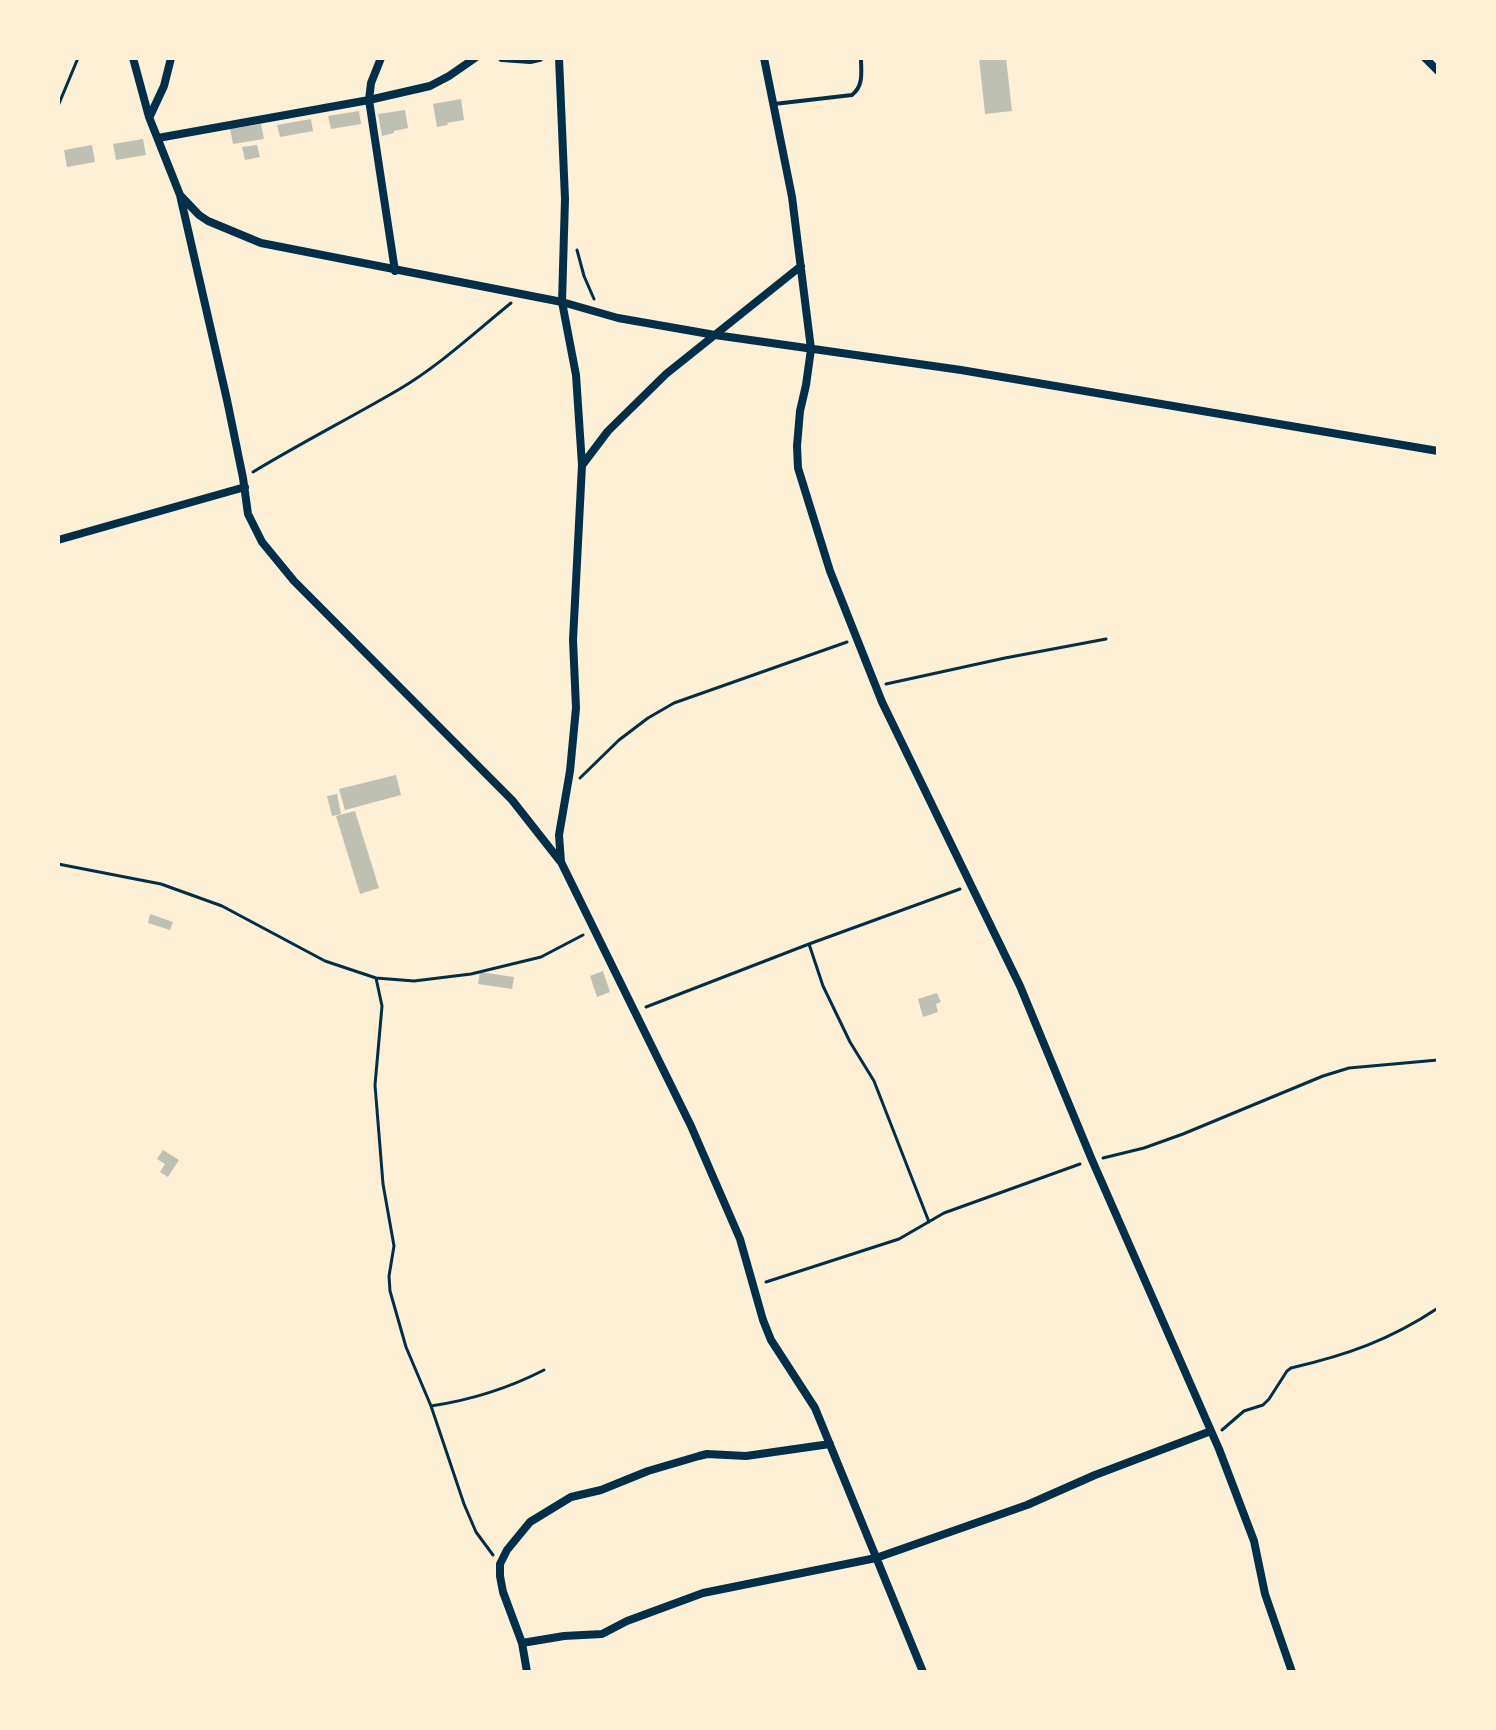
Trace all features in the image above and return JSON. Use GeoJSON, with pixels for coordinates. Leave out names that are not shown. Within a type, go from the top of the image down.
{"type":"FeatureCollection","features":[{"type":"Feature","properties":{"kind":"street"},"geometry":{"type":"LineString","coordinates":[[133,58],[149,117],[180,195],[244,482],[248,514],[262,542],[294,581],[512,800],[561,862],[691,1126],[740,1239],[771,1340],[815,1408],[923,1672]]}},
{"type":"Feature","properties":{"kind":"street"},"geometry":{"type":"LineString","coordinates":[[149,117],[164,86],[171,58]]}},
{"type":"Feature","properties":{"kind":"street"},"geometry":{"type":"LineString","coordinates":[[381,58],[371,83],[369,100],[395,271]]}},
{"type":"Feature","properties":{"kind":"street"},"geometry":{"type":"LineString","coordinates":[[158,138],[430,86],[475,58]]}},
{"type":"Feature","properties":{"kind":"street"},"geometry":{"type":"LineString","coordinates":[[502,58],[539,58]]}},
{"type":"Feature","properties":{"kind":"street"},"geometry":{"type":"LineString","coordinates":[[559,58],[565,199],[562,302],[576,375],[582,465],[573,640],[576,708],[572,757],[559,835],[561,862]]}},
{"type":"Feature","properties":{"kind":"street"},"geometry":{"type":"LineString","coordinates":[[764,58],[792,197],[811,349],[800,411],[798,468],[830,571],[875,686],[1020,986],[1092,1160],[1219,1449],[1251,1531],[1265,1594],[1292,1672]]}},
{"type":"Feature","properties":{"kind":"street"},"geometry":{"type":"LineString","coordinates":[[1425,58],[1438,71]]}},
{"type":"Feature","properties":{"kind":"street"},"geometry":{"type":"LineString","coordinates":[[180,195],[208,221],[261,243],[562,302],[603,314],[715,335],[1035,382],[1438,451]]}},
{"type":"Feature","properties":{"kind":"street"},"geometry":{"type":"LineString","coordinates":[[582,465],[608,431],[666,374],[801,266]]}},
{"type":"Feature","properties":{"kind":"street"},"geometry":{"type":"LineString","coordinates":[[58,540],[244,482]]}},
{"type":"Feature","properties":{"kind":"street"},"geometry":{"type":"LineString","coordinates":[[522,1643],[602,1634],[627,1621],[703,1593],[876,1558],[1027,1505],[1095,1475],[1211,1431]]}},
{"type":"Feature","properties":{"kind":"street"},"geometry":{"type":"LineString","coordinates":[[527,1672],[522,1643],[503,1592],[500,1564],[507,1550],[530,1522],[571,1497],[601,1490],[699,1456],[746,1456],[830,1444]]}},
{"type":"Feature","properties":{"kind":"lane"},"geometry":{"type":"LineString","coordinates":[[774,104],[852,95],[859,89],[862,80],[861,58]]}},
{"type":"Feature","properties":{"kind":"path"},"geometry":{"type":"LineString","coordinates":[[58,106],[78,58]]}},
{"type":"Feature","properties":{"kind":"path"},"geometry":{"type":"LineString","coordinates":[[576,246],[587,283],[603,314]]}},
{"type":"Feature","properties":{"kind":"path"},"geometry":{"type":"LineString","coordinates":[[244,482],[319,433],[399,390],[521,295]]}},
{"type":"Feature","properties":{"kind":"path"},"geometry":{"type":"LineString","coordinates":[[566,792],[619,740],[674,703],[856,639]]}},
{"type":"Feature","properties":{"kind":"path"},"geometry":{"type":"LineString","coordinates":[[875,686],[1106,639]]}},
{"type":"Feature","properties":{"kind":"path"},"geometry":{"type":"LineString","coordinates":[[58,864],[161,884],[222,906],[325,961],[376,978],[414,981],[471,974],[541,957],[593,929]]}},
{"type":"Feature","properties":{"kind":"path"},"geometry":{"type":"LineString","coordinates":[[634,1012],[970,886]]}},
{"type":"Feature","properties":{"kind":"path"},"geometry":{"type":"LineString","coordinates":[[809,944],[823,986],[850,1042],[874,1081],[929,1222]]}},
{"type":"Feature","properties":{"kind":"path"},"geometry":{"type":"LineString","coordinates":[[376,978],[382,1006],[375,1085],[383,1184],[394,1246],[390,1291],[406,1347],[431,1406],[459,1491],[476,1532],[500,1564]]}},
{"type":"Feature","properties":{"kind":"path"},"geometry":{"type":"LineString","coordinates":[[754,1286],[899,1239],[944,1213],[1092,1160],[1144,1148],[1323,1076],[1349,1068],[1438,1060]]}},
{"type":"Feature","properties":{"kind":"path"},"geometry":{"type":"LineString","coordinates":[[1219,1449],[1222,1429],[1244,1411],[1263,1405],[1291,1368],[1330,1360],[1385,1339],[1438,1308]]}},
{"type":"Feature","properties":{"kind":"path"},"geometry":{"type":"LineString","coordinates":[[431,1406],[487,1395],[544,1370]]}},
{"type":"Feature","properties":{"kind":"building"},"geometry":{"type":"Polygon","coordinates":[[[979,58],[1006,58],[1012,111],[985,114],[979,58]]]}},
{"type":"Feature","properties":{"kind":"building"},"geometry":{"type":"Polygon","coordinates":[[[461,99],[464,120],[437,127],[433,104],[461,99]]]}},
{"type":"Feature","properties":{"kind":"building"},"geometry":{"type":"Polygon","coordinates":[[[405,110],[408,128],[382,136],[378,114],[405,110]]]}},
{"type":"Feature","properties":{"kind":"building"},"geometry":{"type":"Polygon","coordinates":[[[359,111],[361,124],[331,129],[328,116],[359,111]]]}},
{"type":"Feature","properties":{"kind":"building"},"geometry":{"type":"Polygon","coordinates":[[[311,119],[313,131],[280,137],[277,125],[311,119]]]}},
{"type":"Feature","properties":{"kind":"building"},"geometry":{"type":"Polygon","coordinates":[[[261,124],[264,139],[233,144],[230,129],[261,124]]]}},
{"type":"Feature","properties":{"kind":"building"},"geometry":{"type":"Polygon","coordinates":[[[143,139],[146,155],[116,160],[113,144],[143,139]]]}},
{"type":"Feature","properties":{"kind":"building"},"geometry":{"type":"Polygon","coordinates":[[[92,145],[95,162],[67,167],[64,150],[92,145]]]}},
{"type":"Feature","properties":{"kind":"building"},"geometry":{"type":"Polygon","coordinates":[[[257,145],[260,157],[245,160],[242,147],[257,145]]]}},
{"type":"Feature","properties":{"kind":"building"},"geometry":{"type":"Polygon","coordinates":[[[396,775],[401,795],[345,810],[339,789],[396,775]]]}},
{"type":"Feature","properties":{"kind":"building"},"geometry":{"type":"Polygon","coordinates":[[[337,794],[341,814],[332,816],[327,796],[337,794]]]}},
{"type":"Feature","properties":{"kind":"building"},"geometry":{"type":"Polygon","coordinates":[[[355,811],[379,888],[360,894],[336,816],[355,811]]]}},
{"type":"Feature","properties":{"kind":"building"},"geometry":{"type":"Polygon","coordinates":[[[150,914],[173,922],[170,930],[148,923],[150,914]]]}},
{"type":"Feature","properties":{"kind":"building"},"geometry":{"type":"Polygon","coordinates":[[[603,971],[610,992],[597,997],[590,976],[603,971]]]}},
{"type":"Feature","properties":{"kind":"building"},"geometry":{"type":"Polygon","coordinates":[[[480,972],[514,977],[512,989],[478,984],[480,972]]]}},
{"type":"Feature","properties":{"kind":"building"},"geometry":{"type":"Polygon","coordinates":[[[937,993],[941,1002],[936,1004],[938,1012],[923,1017],[918,999],[937,993]]]}},
{"type":"Feature","properties":{"kind":"building"},"geometry":{"type":"Polygon","coordinates":[[[163,1150],[179,1160],[168,1177],[160,1172],[165,1164],[157,1159],[163,1150]]]}}]}
